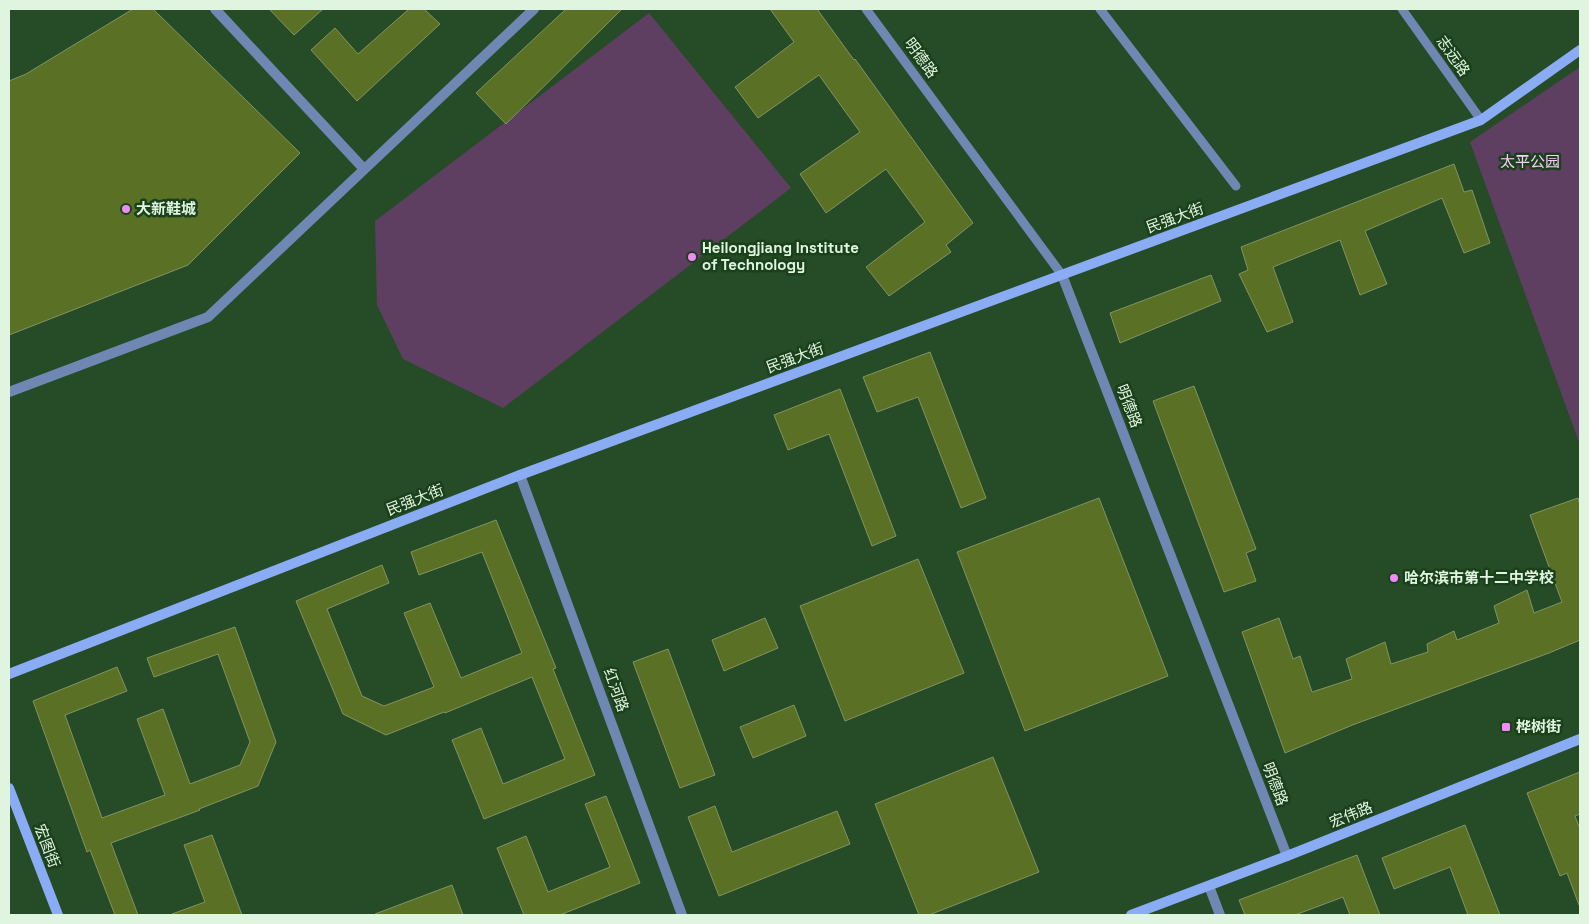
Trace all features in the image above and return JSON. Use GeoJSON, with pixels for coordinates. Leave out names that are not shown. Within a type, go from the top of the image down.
{"type":"FeatureCollection","features":[{"type":"Feature","properties":{"kind":"street"},"geometry":{"type":"LineString","coordinates":[[215,9],[364,169]]}},
{"type":"Feature","properties":{"kind":"street"},"geometry":{"type":"LineString","coordinates":[[9,392],[208,316],[534,9]]}},
{"type":"Feature","properties":{"kind":"street","name":"民强大街"},"geometry":{"type":"LineString","coordinates":[[9,674],[520,475],[1481,120],[1580,50]]}},
{"type":"Feature","properties":{"kind":"street","name":"明德路"},"geometry":{"type":"LineString","coordinates":[[1062,275],[1287,856]]}},
{"type":"Feature","properties":{"kind":"street","name":"红河路"},"geometry":{"type":"LineString","coordinates":[[520,475],[682,915]]}},
{"type":"Feature","properties":{"kind":"street","name":"宏伟路"},"geometry":{"type":"LineString","coordinates":[[1131,915],[1287,856],[1580,739]]}},
{"type":"Feature","properties":{"kind":"street","name":"宏图街"},"geometry":{"type":"LineString","coordinates":[[9,788],[58,915]]}},
{"type":"Feature","properties":{"kind":"street"},"geometry":{"type":"LineString","coordinates":[[1209,886],[1220,915]]}},
{"type":"Feature","properties":{"kind":"lane","name":"明德路"},"geometry":{"type":"LineString","coordinates":[[866,9],[1062,275]]}},
{"type":"Feature","properties":{"kind":"lane"},"geometry":{"type":"LineString","coordinates":[[1100,9],[1236,186]]}},
{"type":"Feature","properties":{"kind":"lane","name":"志远路"},"geometry":{"type":"LineString","coordinates":[[1402,9],[1481,120]]}},
{"type":"Feature","properties":{"kind":"green space"},"geometry":{"type":"Polygon","coordinates":[[[649,13],[791,188],[503,408],[403,359],[377,305],[375,221],[649,13]]]}},
{"type":"Feature","properties":{"kind":"green space","name":"太平公园"},"geometry":{"type":"Polygon","coordinates":[[[1580,67],[1580,445],[1470,142],[1580,67]]]}},
{"type":"Feature","properties":{"kind":"building","name":"大新鞋城"},"geometry":{"type":"Polygon","coordinates":[[[133,9],[153,9],[300,153],[188,265],[9,335],[9,81],[26,74],[133,9]]]}},
{"type":"Feature","properties":{"kind":"building"},"geometry":{"type":"Polygon","coordinates":[[[269,9],[323,9],[294,35],[269,9]]]}},
{"type":"Feature","properties":{"kind":"building"},"geometry":{"type":"Polygon","coordinates":[[[409,9],[424,9],[440,24],[357,101],[311,50],[335,28],[358,54],[409,9]]]}},
{"type":"Feature","properties":{"kind":"building"},"geometry":{"type":"Polygon","coordinates":[[[566,9],[622,9],[506,124],[476,93],[566,9]]]}},
{"type":"Feature","properties":{"kind":"building"},"geometry":{"type":"Polygon","coordinates":[[[770,9],[817,9],[973,223],[946,245],[951,252],[889,296],[866,267],[925,222],[886,169],[826,213],[800,174],[860,132],[819,75],[758,118],[735,87],[794,42],[770,9]]]}},
{"type":"Feature","properties":{"kind":"building"},"geometry":{"type":"Polygon","coordinates":[[[1454,164],[1464,192],[1472,190],[1490,243],[1464,253],[1442,198],[1365,231],[1387,284],[1360,295],[1340,240],[1273,267],[1293,322],[1267,332],[1239,274],[1248,270],[1241,247],[1454,164]]]}},
{"type":"Feature","properties":{"kind":"building"},"geometry":{"type":"Polygon","coordinates":[[[1211,275],[1221,301],[1120,343],[1110,313],[1211,275]]]}},
{"type":"Feature","properties":{"kind":"building"},"geometry":{"type":"Polygon","coordinates":[[[930,352],[986,498],[961,508],[918,397],[877,412],[863,377],[930,352]]]}},
{"type":"Feature","properties":{"kind":"building"},"geometry":{"type":"Polygon","coordinates":[[[1194,386],[1256,549],[1246,553],[1256,581],[1224,592],[1153,401],[1194,386]]]}},
{"type":"Feature","properties":{"kind":"building"},"geometry":{"type":"Polygon","coordinates":[[[840,389],[896,536],[872,546],[829,434],[788,450],[774,415],[840,389]]]}},
{"type":"Feature","properties":{"kind":"building"},"geometry":{"type":"Polygon","coordinates":[[[1099,498],[1168,676],[1025,731],[957,552],[1099,498]]]}},
{"type":"Feature","properties":{"kind":"building"},"geometry":{"type":"Polygon","coordinates":[[[1578,498],[1580,505],[1580,640],[1355,724],[1285,753],[1242,632],[1279,618],[1293,659],[1300,656],[1312,692],[1352,679],[1346,659],[1385,642],[1391,664],[1428,652],[1427,644],[1454,631],[1457,640],[1499,623],[1494,606],[1527,590],[1534,613],[1562,602],[1530,515],[1578,498]]]}},
{"type":"Feature","properties":{"kind":"building"},"geometry":{"type":"Polygon","coordinates":[[[496,520],[556,668],[553,669],[595,775],[484,819],[452,740],[481,728],[503,784],[565,759],[532,677],[386,735],[343,714],[296,601],[382,565],[389,583],[327,609],[362,696],[384,706],[434,687],[404,613],[430,603],[461,678],[522,653],[482,552],[419,575],[411,552],[496,520]]]}},
{"type":"Feature","properties":{"kind":"building"},"geometry":{"type":"Polygon","coordinates":[[[918,559],[964,673],[845,721],[800,606],[918,559]]]}},
{"type":"Feature","properties":{"kind":"building"},"geometry":{"type":"Polygon","coordinates":[[[765,618],[778,648],[724,671],[712,640],[765,618]]]}},
{"type":"Feature","properties":{"kind":"building"},"geometry":{"type":"Polygon","coordinates":[[[235,627],[276,742],[258,786],[111,843],[138,915],[115,915],[90,850],[87,852],[33,701],[117,667],[127,691],[65,715],[102,818],[165,795],[137,719],[163,709],[190,784],[240,765],[250,742],[218,654],[154,677],[147,658],[235,627]]]}},
{"type":"Feature","properties":{"kind":"building"},"geometry":{"type":"Polygon","coordinates":[[[668,649],[715,775],[680,788],[633,662],[668,649]]]}},
{"type":"Feature","properties":{"kind":"building"},"geometry":{"type":"Polygon","coordinates":[[[794,705],[806,736],[753,758],[740,727],[794,705]]]}},
{"type":"Feature","properties":{"kind":"building"},"geometry":{"type":"Polygon","coordinates":[[[993,757],[1039,872],[929,915],[919,915],[875,804],[993,757]]]}},
{"type":"Feature","properties":{"kind":"building"},"geometry":{"type":"Polygon","coordinates":[[[1580,772],[1580,814],[1575,816],[1580,829],[1579,905],[1567,873],[1560,876],[1527,793],[1580,772]]]}},
{"type":"Feature","properties":{"kind":"building"},"geometry":{"type":"Polygon","coordinates":[[[606,796],[640,883],[560,915],[524,915],[497,848],[526,836],[548,892],[610,867],[585,804],[606,796]]]}},
{"type":"Feature","properties":{"kind":"building"},"geometry":{"type":"Polygon","coordinates":[[[715,806],[732,852],[837,811],[850,844],[719,896],[688,817],[715,806]]]}},
{"type":"Feature","properties":{"kind":"building"},"geometry":{"type":"Polygon","coordinates":[[[1465,825],[1500,915],[1468,915],[1450,867],[1394,889],[1382,858],[1465,825]]]}},
{"type":"Feature","properties":{"kind":"building"},"geometry":{"type":"Polygon","coordinates":[[[212,835],[242,915],[173,915],[205,902],[184,845],[212,835]]]}},
{"type":"Feature","properties":{"kind":"building"},"geometry":{"type":"Polygon","coordinates":[[[1357,855],[1380,915],[1350,915],[1343,897],[1295,915],[1245,915],[1239,900],[1357,855]]]}},
{"type":"Feature","properties":{"kind":"building"},"geometry":{"type":"Polygon","coordinates":[[[452,885],[463,915],[375,915],[375,914],[452,885]]]}},
{"type":"Feature","properties":{"kind":"place","name":"大新鞋城"},"geometry":{"type":"Point","coordinates":[126,209]}},
{"type":"Feature","properties":{"kind":"place","name":"Heilongjiang Institute of Technology"},"geometry":{"type":"Point","coordinates":[692,257]}},
{"type":"Feature","properties":{"kind":"place","name":"哈尔滨市第十二中学校"},"geometry":{"type":"Point","coordinates":[1394,578]}},
{"type":"Feature","properties":{"kind":"place","name":"桦树街"},"geometry":{"type":"Point","coordinates":[1506,727]}}]}
